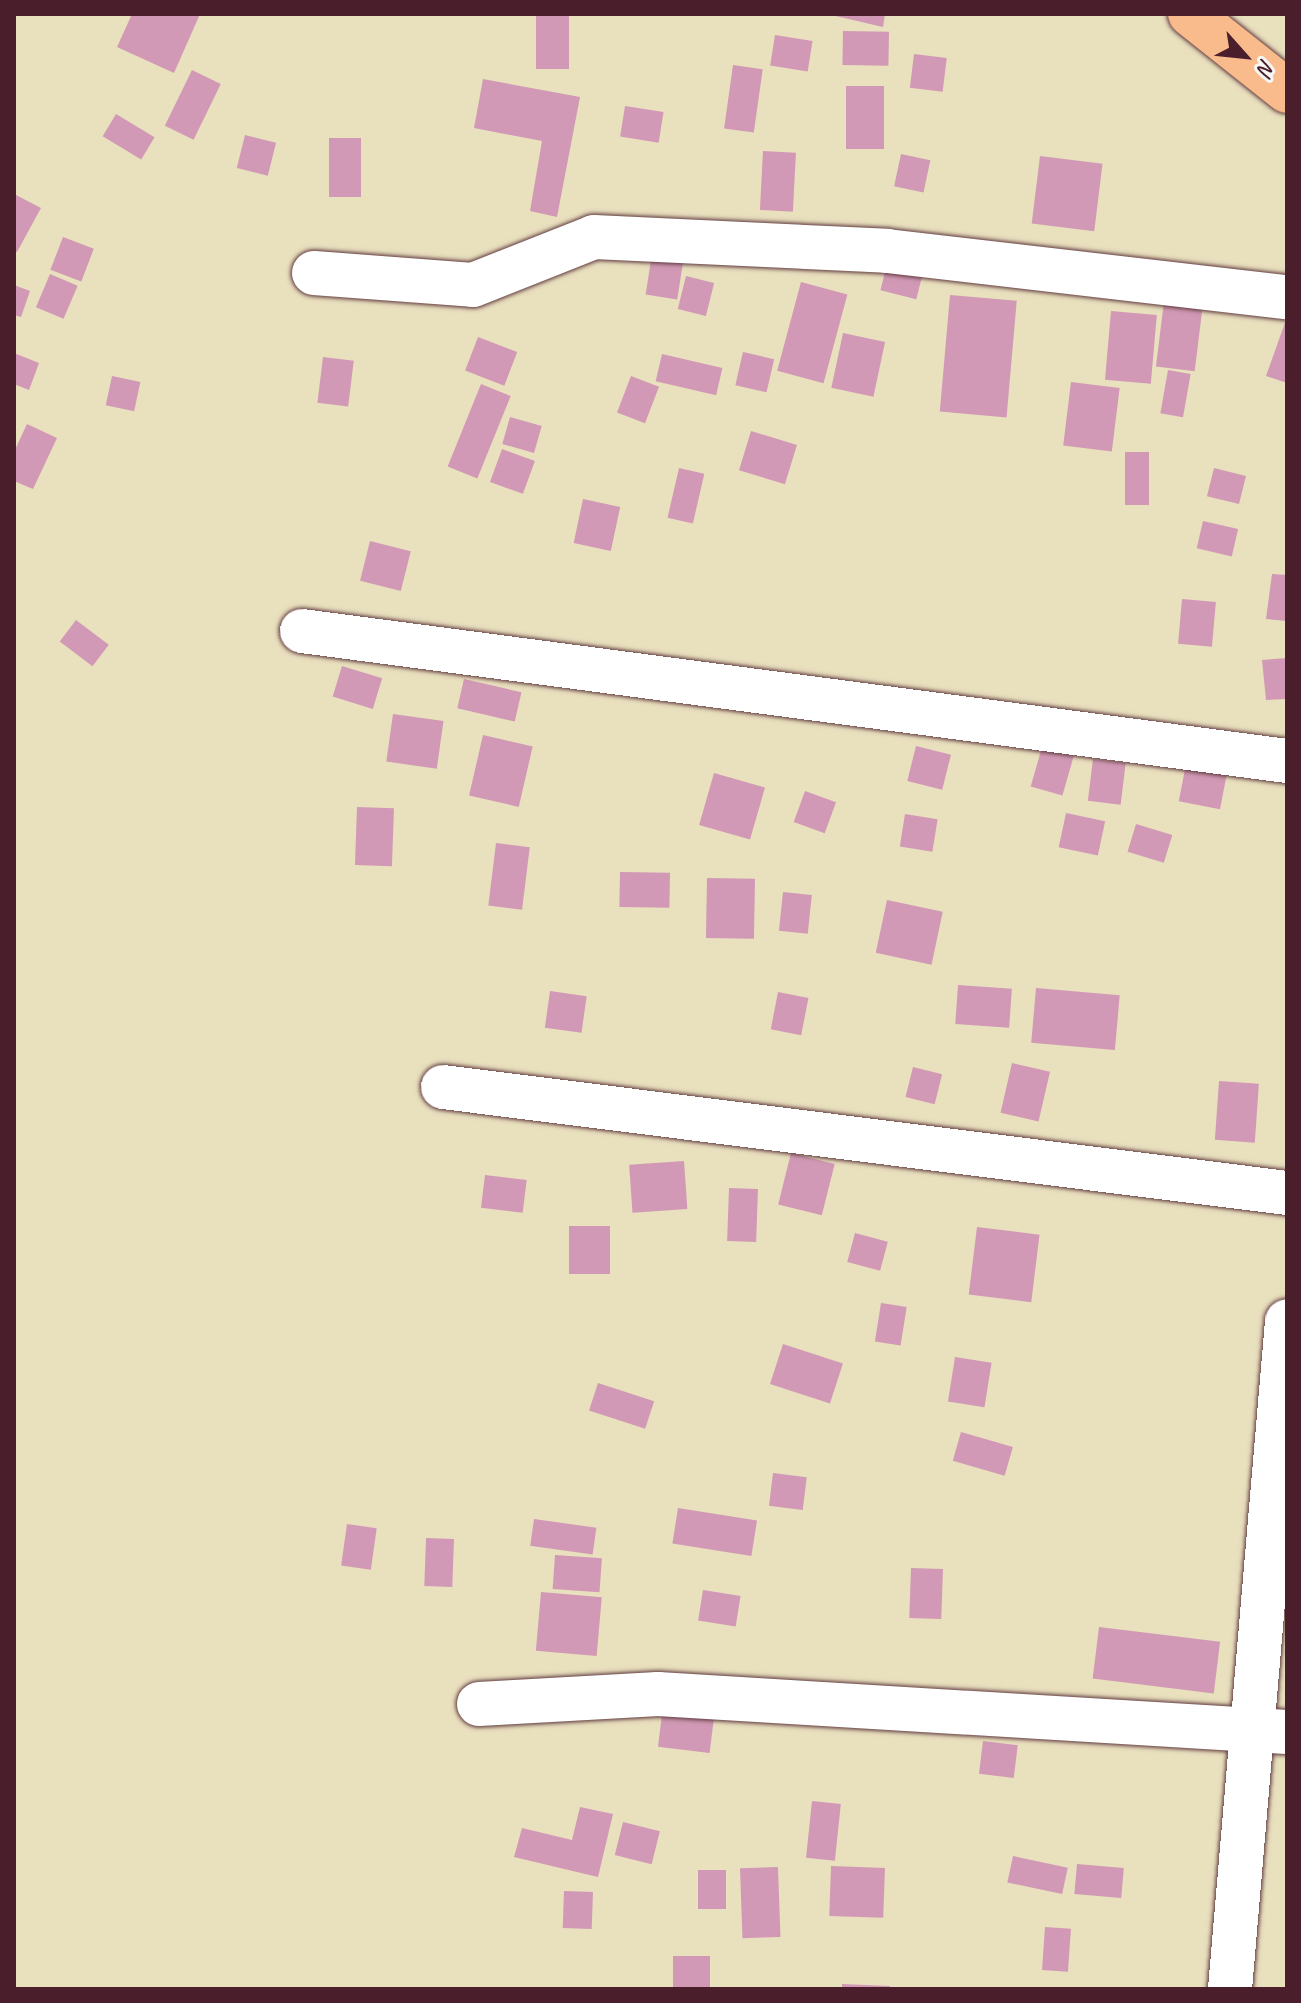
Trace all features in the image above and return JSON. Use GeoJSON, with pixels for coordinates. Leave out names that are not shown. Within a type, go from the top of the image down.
{"type":"FeatureCollection","features":[{"type":"Feature","properties":{"kind":"main road"},"geometry":{"type":"LineString","coordinates":[[1190,14],[1287,91]]}},
{"type":"Feature","properties":{"kind":"street"},"geometry":{"type":"LineString","coordinates":[[314,273],[473,285],[594,237],[887,251],[1287,297]]}},
{"type":"Feature","properties":{"kind":"street"},"geometry":{"type":"LineString","coordinates":[[302,631],[1287,761]]}},
{"type":"Feature","properties":{"kind":"street"},"geometry":{"type":"LineString","coordinates":[[443,1087],[1287,1193]]}},
{"type":"Feature","properties":{"kind":"street"},"geometry":{"type":"LineString","coordinates":[[1230,1989],[1267,1731],[1287,1321]]}},
{"type":"Feature","properties":{"kind":"street"},"geometry":{"type":"LineString","coordinates":[[479,1704],[658,1694],[1267,1731]]}},
{"type":"Feature","properties":{"kind":"building"},"geometry":{"type":"Polygon","coordinates":[[[132,14],[200,14],[174,73],[117,47],[132,14]]]}},
{"type":"Feature","properties":{"kind":"building"},"geometry":{"type":"Polygon","coordinates":[[[536,14],[569,14],[569,69],[536,69],[536,14]]]}},
{"type":"Feature","properties":{"kind":"building"},"geometry":{"type":"Polygon","coordinates":[[[827,14],[885,14],[883,27],[827,14]]]}},
{"type":"Feature","properties":{"kind":"building"},"geometry":{"type":"Polygon","coordinates":[[[843,31],[889,32],[888,66],[842,65],[843,31]]]}},
{"type":"Feature","properties":{"kind":"building"},"geometry":{"type":"Polygon","coordinates":[[[775,35],[813,41],[808,72],[770,66],[775,35]]]}},
{"type":"Feature","properties":{"kind":"building"},"geometry":{"type":"Polygon","coordinates":[[[914,54],[947,58],[943,92],[910,88],[914,54]]]}},
{"type":"Feature","properties":{"kind":"building"},"geometry":{"type":"Polygon","coordinates":[[[733,65],[763,69],[754,133],[724,128],[733,65]]]}},
{"type":"Feature","properties":{"kind":"building"},"geometry":{"type":"Polygon","coordinates":[[[192,70],[221,84],[194,140],[165,126],[192,70]]]}},
{"type":"Feature","properties":{"kind":"building"},"geometry":{"type":"Polygon","coordinates":[[[483,79],[580,97],[557,217],[530,211],[542,141],[474,128],[483,79]]]}},
{"type":"Feature","properties":{"kind":"building"},"geometry":{"type":"Polygon","coordinates":[[[846,86],[884,86],[884,149],[846,149],[846,86]]]}},
{"type":"Feature","properties":{"kind":"building"},"geometry":{"type":"Polygon","coordinates":[[[625,106],[664,112],[659,143],[620,137],[625,106]]]}},
{"type":"Feature","properties":{"kind":"building"},"geometry":{"type":"Polygon","coordinates":[[[116,114],[155,137],[141,159],[103,136],[116,114]]]}},
{"type":"Feature","properties":{"kind":"building"},"geometry":{"type":"Polygon","coordinates":[[[245,135],[276,143],[268,176],[237,168],[245,135]]]}},
{"type":"Feature","properties":{"kind":"building"},"geometry":{"type":"Polygon","coordinates":[[[329,138],[361,138],[361,197],[329,197],[329,138]]]}},
{"type":"Feature","properties":{"kind":"building"},"geometry":{"type":"Polygon","coordinates":[[[763,151],[796,153],[793,212],[760,210],[763,151]]]}},
{"type":"Feature","properties":{"kind":"building"},"geometry":{"type":"Polygon","coordinates":[[[901,154],[930,160],[923,193],[894,186],[901,154]]]}},
{"type":"Feature","properties":{"kind":"building"},"geometry":{"type":"Polygon","coordinates":[[[1040,156],[1103,164],[1094,231],[1032,223],[1040,156]]]}},
{"type":"Feature","properties":{"kind":"building"},"geometry":{"type":"Polygon","coordinates":[[[14,194],[41,208],[17,252],[14,251],[14,194]]]}},
{"type":"Feature","properties":{"kind":"building"},"geometry":{"type":"Polygon","coordinates":[[[63,237],[94,249],[81,282],[50,270],[63,237]]]}},
{"type":"Feature","properties":{"kind":"building"},"geometry":{"type":"Polygon","coordinates":[[[652,254],[684,259],[677,300],[646,294],[652,254]]]}},
{"type":"Feature","properties":{"kind":"building"},"geometry":{"type":"Polygon","coordinates":[[[886,268],[922,277],[916,299],[880,290],[886,268]]]}},
{"type":"Feature","properties":{"kind":"building"},"geometry":{"type":"Polygon","coordinates":[[[50,274],[78,286],[64,319],[36,307],[50,274]]]}},
{"type":"Feature","properties":{"kind":"building"},"geometry":{"type":"Polygon","coordinates":[[[686,276],[714,283],[706,316],[678,309],[686,276]]]}},
{"type":"Feature","properties":{"kind":"building"},"geometry":{"type":"Polygon","coordinates":[[[801,282],[847,294],[824,383],[777,371],[801,282]]]}},
{"type":"Feature","properties":{"kind":"building"},"geometry":{"type":"Polygon","coordinates":[[[14,285],[30,291],[21,317],[14,315],[14,285]]]}},
{"type":"Feature","properties":{"kind":"building"},"geometry":{"type":"Polygon","coordinates":[[[1165,293],[1204,298],[1195,371],[1156,366],[1165,293]]]}},
{"type":"Feature","properties":{"kind":"building"},"geometry":{"type":"Polygon","coordinates":[[[950,295],[1017,301],[1007,417],[940,412],[950,295]]]}},
{"type":"Feature","properties":{"kind":"building"},"geometry":{"type":"Polygon","coordinates":[[[1111,311],[1157,315],[1151,384],[1105,380],[1111,311]]]}},
{"type":"Feature","properties":{"kind":"building"},"geometry":{"type":"Polygon","coordinates":[[[1287,317],[1287,383],[1266,376],[1287,317]]]}},
{"type":"Feature","properties":{"kind":"building"},"geometry":{"type":"Polygon","coordinates":[[[843,333],[885,342],[873,397],[831,388],[843,333]]]}},
{"type":"Feature","properties":{"kind":"building"},"geometry":{"type":"Polygon","coordinates":[[[478,337],[517,352],[504,386],[465,371],[478,337]]]}},
{"type":"Feature","properties":{"kind":"building"},"geometry":{"type":"Polygon","coordinates":[[[743,352],[774,359],[767,392],[735,385],[743,352]]]}},
{"type":"Feature","properties":{"kind":"building"},"geometry":{"type":"Polygon","coordinates":[[[14,353],[39,363],[29,390],[14,384],[14,353]]]}},
{"type":"Feature","properties":{"kind":"building"},"geometry":{"type":"Polygon","coordinates":[[[662,354],[722,368],[716,395],[656,381],[662,354]]]}},
{"type":"Feature","properties":{"kind":"building"},"geometry":{"type":"Polygon","coordinates":[[[323,357],[354,361],[348,406],[317,403],[323,357]]]}},
{"type":"Feature","properties":{"kind":"building"},"geometry":{"type":"Polygon","coordinates":[[[1168,370],[1191,374],[1183,417],[1160,413],[1168,370]]]}},
{"type":"Feature","properties":{"kind":"building"},"geometry":{"type":"Polygon","coordinates":[[[112,376],[140,382],[134,411],[106,405],[112,376]]]}},
{"type":"Feature","properties":{"kind":"building"},"geometry":{"type":"Polygon","coordinates":[[[631,376],[659,387],[645,423],[617,412],[631,376]]]}},
{"type":"Feature","properties":{"kind":"building"},"geometry":{"type":"Polygon","coordinates":[[[1071,382],[1120,388],[1112,451],[1063,446],[1071,382]]]}},
{"type":"Feature","properties":{"kind":"building"},"geometry":{"type":"Polygon","coordinates":[[[481,384],[511,396],[477,479],[448,467],[481,384]]]}},
{"type":"Feature","properties":{"kind":"building"},"geometry":{"type":"Polygon","coordinates":[[[510,417],[542,426],[534,453],[502,444],[510,417]]]}},
{"type":"Feature","properties":{"kind":"building"},"geometry":{"type":"Polygon","coordinates":[[[27,424],[57,438],[33,489],[14,481],[14,452],[27,424]]]}},
{"type":"Feature","properties":{"kind":"building"},"geometry":{"type":"Polygon","coordinates":[[[751,431],[797,445],[785,484],[739,470],[751,431]]]}},
{"type":"Feature","properties":{"kind":"building"},"geometry":{"type":"Polygon","coordinates":[[[502,449],[535,461],[523,494],[490,482],[502,449]]]}},
{"type":"Feature","properties":{"kind":"building"},"geometry":{"type":"Polygon","coordinates":[[[1125,452],[1149,452],[1149,505],[1125,505],[1125,452]]]}},
{"type":"Feature","properties":{"kind":"building"},"geometry":{"type":"Polygon","coordinates":[[[679,468],[704,474],[693,524],[668,518],[679,468]]]}},
{"type":"Feature","properties":{"kind":"building"},"geometry":{"type":"Polygon","coordinates":[[[1214,468],[1246,476],[1239,504],[1207,496],[1214,468]]]}},
{"type":"Feature","properties":{"kind":"building"},"geometry":{"type":"Polygon","coordinates":[[[583,499],[620,507],[611,551],[574,543],[583,499]]]}},
{"type":"Feature","properties":{"kind":"building"},"geometry":{"type":"Polygon","coordinates":[[[1203,521],[1238,529],[1232,556],[1197,548],[1203,521]]]}},
{"type":"Feature","properties":{"kind":"building"},"geometry":{"type":"Polygon","coordinates":[[[370,541],[411,551],[401,591],[360,581],[370,541]]]}},
{"type":"Feature","properties":{"kind":"building"},"geometry":{"type":"Polygon","coordinates":[[[1272,574],[1287,575],[1287,621],[1266,619],[1272,574]]]}},
{"type":"Feature","properties":{"kind":"building"},"geometry":{"type":"Polygon","coordinates":[[[1182,599],[1216,602],[1212,647],[1178,644],[1182,599]]]}},
{"type":"Feature","properties":{"kind":"building"},"geometry":{"type":"Polygon","coordinates":[[[76,620],[109,645],[92,666],[60,642],[76,620]]]}},
{"type":"Feature","properties":{"kind":"building"},"geometry":{"type":"Polygon","coordinates":[[[1287,658],[1287,699],[1266,700],[1262,660],[1287,658]]]}},
{"type":"Feature","properties":{"kind":"building"},"geometry":{"type":"Polygon","coordinates":[[[342,666],[382,678],[373,709],[333,697],[342,666]]]}},
{"type":"Feature","properties":{"kind":"building"},"geometry":{"type":"Polygon","coordinates":[[[464,679],[521,692],[515,722],[457,708],[464,679]]]}},
{"type":"Feature","properties":{"kind":"building"},"geometry":{"type":"Polygon","coordinates":[[[393,714],[444,721],[437,769],[386,762],[393,714]]]}},
{"type":"Feature","properties":{"kind":"building"},"geometry":{"type":"Polygon","coordinates":[[[483,735],[533,746],[519,807],[469,795],[483,735]]]}},
{"type":"Feature","properties":{"kind":"building"},"geometry":{"type":"Polygon","coordinates":[[[916,746],[951,755],[942,790],[907,781],[916,746]]]}},
{"type":"Feature","properties":{"kind":"building"},"geometry":{"type":"Polygon","coordinates":[[[1042,747],[1074,756],[1062,796],[1031,786],[1042,747]]]}},
{"type":"Feature","properties":{"kind":"building"},"geometry":{"type":"Polygon","coordinates":[[[1093,759],[1126,763],[1121,805],[1088,801],[1093,759]]]}},
{"type":"Feature","properties":{"kind":"building"},"geometry":{"type":"Polygon","coordinates":[[[1186,764],[1227,772],[1220,809],[1179,801],[1186,764]]]}},
{"type":"Feature","properties":{"kind":"building"},"geometry":{"type":"Polygon","coordinates":[[[714,773],[765,788],[750,840],[699,825],[714,773]]]}},
{"type":"Feature","properties":{"kind":"building"},"geometry":{"type":"Polygon","coordinates":[[[805,791],[836,802],[825,833],[794,822],[805,791]]]}},
{"type":"Feature","properties":{"kind":"building"},"geometry":{"type":"Polygon","coordinates":[[[357,807],[394,808],[392,866],[355,865],[357,807]]]}},
{"type":"Feature","properties":{"kind":"building"},"geometry":{"type":"Polygon","coordinates":[[[1066,813],[1105,821],[1098,856],[1059,847],[1066,813]]]}},
{"type":"Feature","properties":{"kind":"building"},"geometry":{"type":"Polygon","coordinates":[[[905,814],[938,819],[932,852],[900,847],[905,814]]]}},
{"type":"Feature","properties":{"kind":"building"},"geometry":{"type":"Polygon","coordinates":[[[1136,824],[1172,835],[1164,863],[1128,852],[1136,824]]]}},
{"type":"Feature","properties":{"kind":"building"},"geometry":{"type":"Polygon","coordinates":[[[496,843],[530,847],[522,910],[488,906],[496,843]]]}},
{"type":"Feature","properties":{"kind":"building"},"geometry":{"type":"Polygon","coordinates":[[[620,872],[670,873],[669,908],[619,907],[620,872]]]}},
{"type":"Feature","properties":{"kind":"building"},"geometry":{"type":"Polygon","coordinates":[[[707,878],[755,879],[754,939],[706,938],[707,878]]]}},
{"type":"Feature","properties":{"kind":"building"},"geometry":{"type":"Polygon","coordinates":[[[783,892],[812,895],[808,934],[779,931],[783,892]]]}},
{"type":"Feature","properties":{"kind":"building"},"geometry":{"type":"Polygon","coordinates":[[[887,900],[943,912],[932,965],[876,953],[887,900]]]}},
{"type":"Feature","properties":{"kind":"building"},"geometry":{"type":"Polygon","coordinates":[[[958,985],[1012,989],[1009,1028],[955,1024],[958,985]]]}},
{"type":"Feature","properties":{"kind":"building"},"geometry":{"type":"Polygon","coordinates":[[[1036,988],[1120,995],[1115,1050],[1031,1043],[1036,988]]]}},
{"type":"Feature","properties":{"kind":"building"},"geometry":{"type":"Polygon","coordinates":[[[550,991],[587,996],[581,1033],[545,1028],[550,991]]]}},
{"type":"Feature","properties":{"kind":"building"},"geometry":{"type":"Polygon","coordinates":[[[778,992],[808,998],[801,1035],[771,1029],[778,992]]]}},
{"type":"Feature","properties":{"kind":"building"},"geometry":{"type":"Polygon","coordinates":[[[1012,1063],[1050,1072],[1039,1121],[1001,1113],[1012,1063]]]}},
{"type":"Feature","properties":{"kind":"building"},"geometry":{"type":"Polygon","coordinates":[[[913,1067],[942,1074],[935,1104],[906,1097],[913,1067]]]}},
{"type":"Feature","properties":{"kind":"building"},"geometry":{"type":"Polygon","coordinates":[[[1219,1081],[1259,1084],[1255,1143],[1215,1140],[1219,1081]]]}},
{"type":"Feature","properties":{"kind":"building"},"geometry":{"type":"Polygon","coordinates":[[[791,1153],[835,1164],[822,1215],[778,1204],[791,1153]]]}},
{"type":"Feature","properties":{"kind":"building"},"geometry":{"type":"Polygon","coordinates":[[[684,1161],[687,1209],[632,1213],[629,1165],[684,1161]]]}},
{"type":"Feature","properties":{"kind":"building"},"geometry":{"type":"Polygon","coordinates":[[[485,1175],[527,1180],[523,1213],[481,1208],[485,1175]]]}},
{"type":"Feature","properties":{"kind":"building"},"geometry":{"type":"Polygon","coordinates":[[[729,1188],[758,1189],[756,1242],[727,1241],[729,1188]]]}},
{"type":"Feature","properties":{"kind":"building"},"geometry":{"type":"Polygon","coordinates":[[[569,1226],[610,1226],[610,1274],[569,1274],[569,1226]]]}},
{"type":"Feature","properties":{"kind":"building"},"geometry":{"type":"Polygon","coordinates":[[[977,1227],[1040,1235],[1031,1302],[969,1294],[977,1227]]]}},
{"type":"Feature","properties":{"kind":"building"},"geometry":{"type":"Polygon","coordinates":[[[855,1233],[888,1242],[880,1271],[847,1262],[855,1233]]]}},
{"type":"Feature","properties":{"kind":"building"},"geometry":{"type":"Polygon","coordinates":[[[881,1303],[907,1307],[901,1346],[875,1342],[881,1303]]]}},
{"type":"Feature","properties":{"kind":"building"},"geometry":{"type":"Polygon","coordinates":[[[783,1344],[843,1363],[830,1403],[770,1384],[783,1344]]]}},
{"type":"Feature","properties":{"kind":"building"},"geometry":{"type":"Polygon","coordinates":[[[955,1357],[992,1363],[985,1407],[948,1401],[955,1357]]]}},
{"type":"Feature","properties":{"kind":"building"},"geometry":{"type":"Polygon","coordinates":[[[598,1383],[654,1401],[645,1429],[589,1411],[598,1383]]]}},
{"type":"Feature","properties":{"kind":"building"},"geometry":{"type":"Polygon","coordinates":[[[961,1432],[1013,1447],[1005,1476],[953,1461],[961,1432]]]}},
{"type":"Feature","properties":{"kind":"building"},"geometry":{"type":"Polygon","coordinates":[[[773,1473],[807,1477],[803,1510],[769,1506],[773,1473]]]}},
{"type":"Feature","properties":{"kind":"building"},"geometry":{"type":"Polygon","coordinates":[[[678,1508],[757,1521],[751,1556],[672,1544],[678,1508]]]}},
{"type":"Feature","properties":{"kind":"building"},"geometry":{"type":"Polygon","coordinates":[[[534,1519],[596,1528],[593,1555],[530,1546],[534,1519]]]}},
{"type":"Feature","properties":{"kind":"building"},"geometry":{"type":"Polygon","coordinates":[[[347,1524],[377,1528],[371,1570],[341,1566],[347,1524]]]}},
{"type":"Feature","properties":{"kind":"building"},"geometry":{"type":"Polygon","coordinates":[[[426,1538],[454,1539],[452,1587],[424,1586],[426,1538]]]}},
{"type":"Feature","properties":{"kind":"building"},"geometry":{"type":"Polygon","coordinates":[[[555,1555],[602,1558],[600,1592],[553,1589],[555,1555]]]}},
{"type":"Feature","properties":{"kind":"building"},"geometry":{"type":"Polygon","coordinates":[[[911,1568],[943,1569],[941,1619],[909,1618],[911,1568]]]}},
{"type":"Feature","properties":{"kind":"building"},"geometry":{"type":"Polygon","coordinates":[[[703,1590],[741,1596],[736,1627],[698,1621],[703,1590]]]}},
{"type":"Feature","properties":{"kind":"building"},"geometry":{"type":"Polygon","coordinates":[[[541,1592],[602,1597],[597,1656],[536,1651],[541,1592]]]}},
{"type":"Feature","properties":{"kind":"building"},"geometry":{"type":"Polygon","coordinates":[[[1099,1627],[1220,1642],[1214,1693],[1093,1679],[1099,1627]]]}},
{"type":"Feature","properties":{"kind":"building"},"geometry":{"type":"Polygon","coordinates":[[[663,1706],[715,1712],[710,1753],[658,1747],[663,1706]]]}},
{"type":"Feature","properties":{"kind":"building"},"geometry":{"type":"Polygon","coordinates":[[[983,1741],[1018,1745],[1014,1778],[979,1774],[983,1741]]]}},
{"type":"Feature","properties":{"kind":"building"},"geometry":{"type":"Polygon","coordinates":[[[812,1801],[841,1804],[835,1861],[806,1858],[812,1801]]]}},
{"type":"Feature","properties":{"kind":"building"},"geometry":{"type":"Polygon","coordinates":[[[580,1807],[613,1814],[598,1877],[514,1857],[522,1828],[572,1840],[580,1807]]]}},
{"type":"Feature","properties":{"kind":"building"},"geometry":{"type":"Polygon","coordinates":[[[623,1822],[660,1831],[652,1864],[615,1855],[623,1822]]]}},
{"type":"Feature","properties":{"kind":"building"},"geometry":{"type":"Polygon","coordinates":[[[1013,1856],[1068,1868],[1062,1894],[1007,1882],[1013,1856]]]}},
{"type":"Feature","properties":{"kind":"building"},"geometry":{"type":"Polygon","coordinates":[[[1077,1864],[1124,1868],[1121,1898],[1074,1894],[1077,1864]]]}},
{"type":"Feature","properties":{"kind":"building"},"geometry":{"type":"Polygon","coordinates":[[[831,1866],[885,1868],[883,1918],[829,1916],[831,1866]]]}},
{"type":"Feature","properties":{"kind":"building"},"geometry":{"type":"Polygon","coordinates":[[[778,1867],[780,1937],[742,1938],[740,1868],[778,1867]]]}},
{"type":"Feature","properties":{"kind":"building"},"geometry":{"type":"Polygon","coordinates":[[[698,1870],[726,1870],[726,1909],[698,1909],[698,1870]]]}},
{"type":"Feature","properties":{"kind":"building"},"geometry":{"type":"Polygon","coordinates":[[[564,1891],[593,1892],[592,1929],[563,1928],[564,1891]]]}},
{"type":"Feature","properties":{"kind":"building"},"geometry":{"type":"Polygon","coordinates":[[[1045,1927],[1071,1929],[1068,1972],[1042,1970],[1045,1927]]]}},
{"type":"Feature","properties":{"kind":"building"},"geometry":{"type":"Polygon","coordinates":[[[673,1956],[710,1956],[710,1989],[673,1989],[673,1956]]]}},
{"type":"Feature","properties":{"kind":"building"},"geometry":{"type":"Polygon","coordinates":[[[842,1984],[890,1986],[890,1989],[842,1989],[842,1984]]]}}]}
